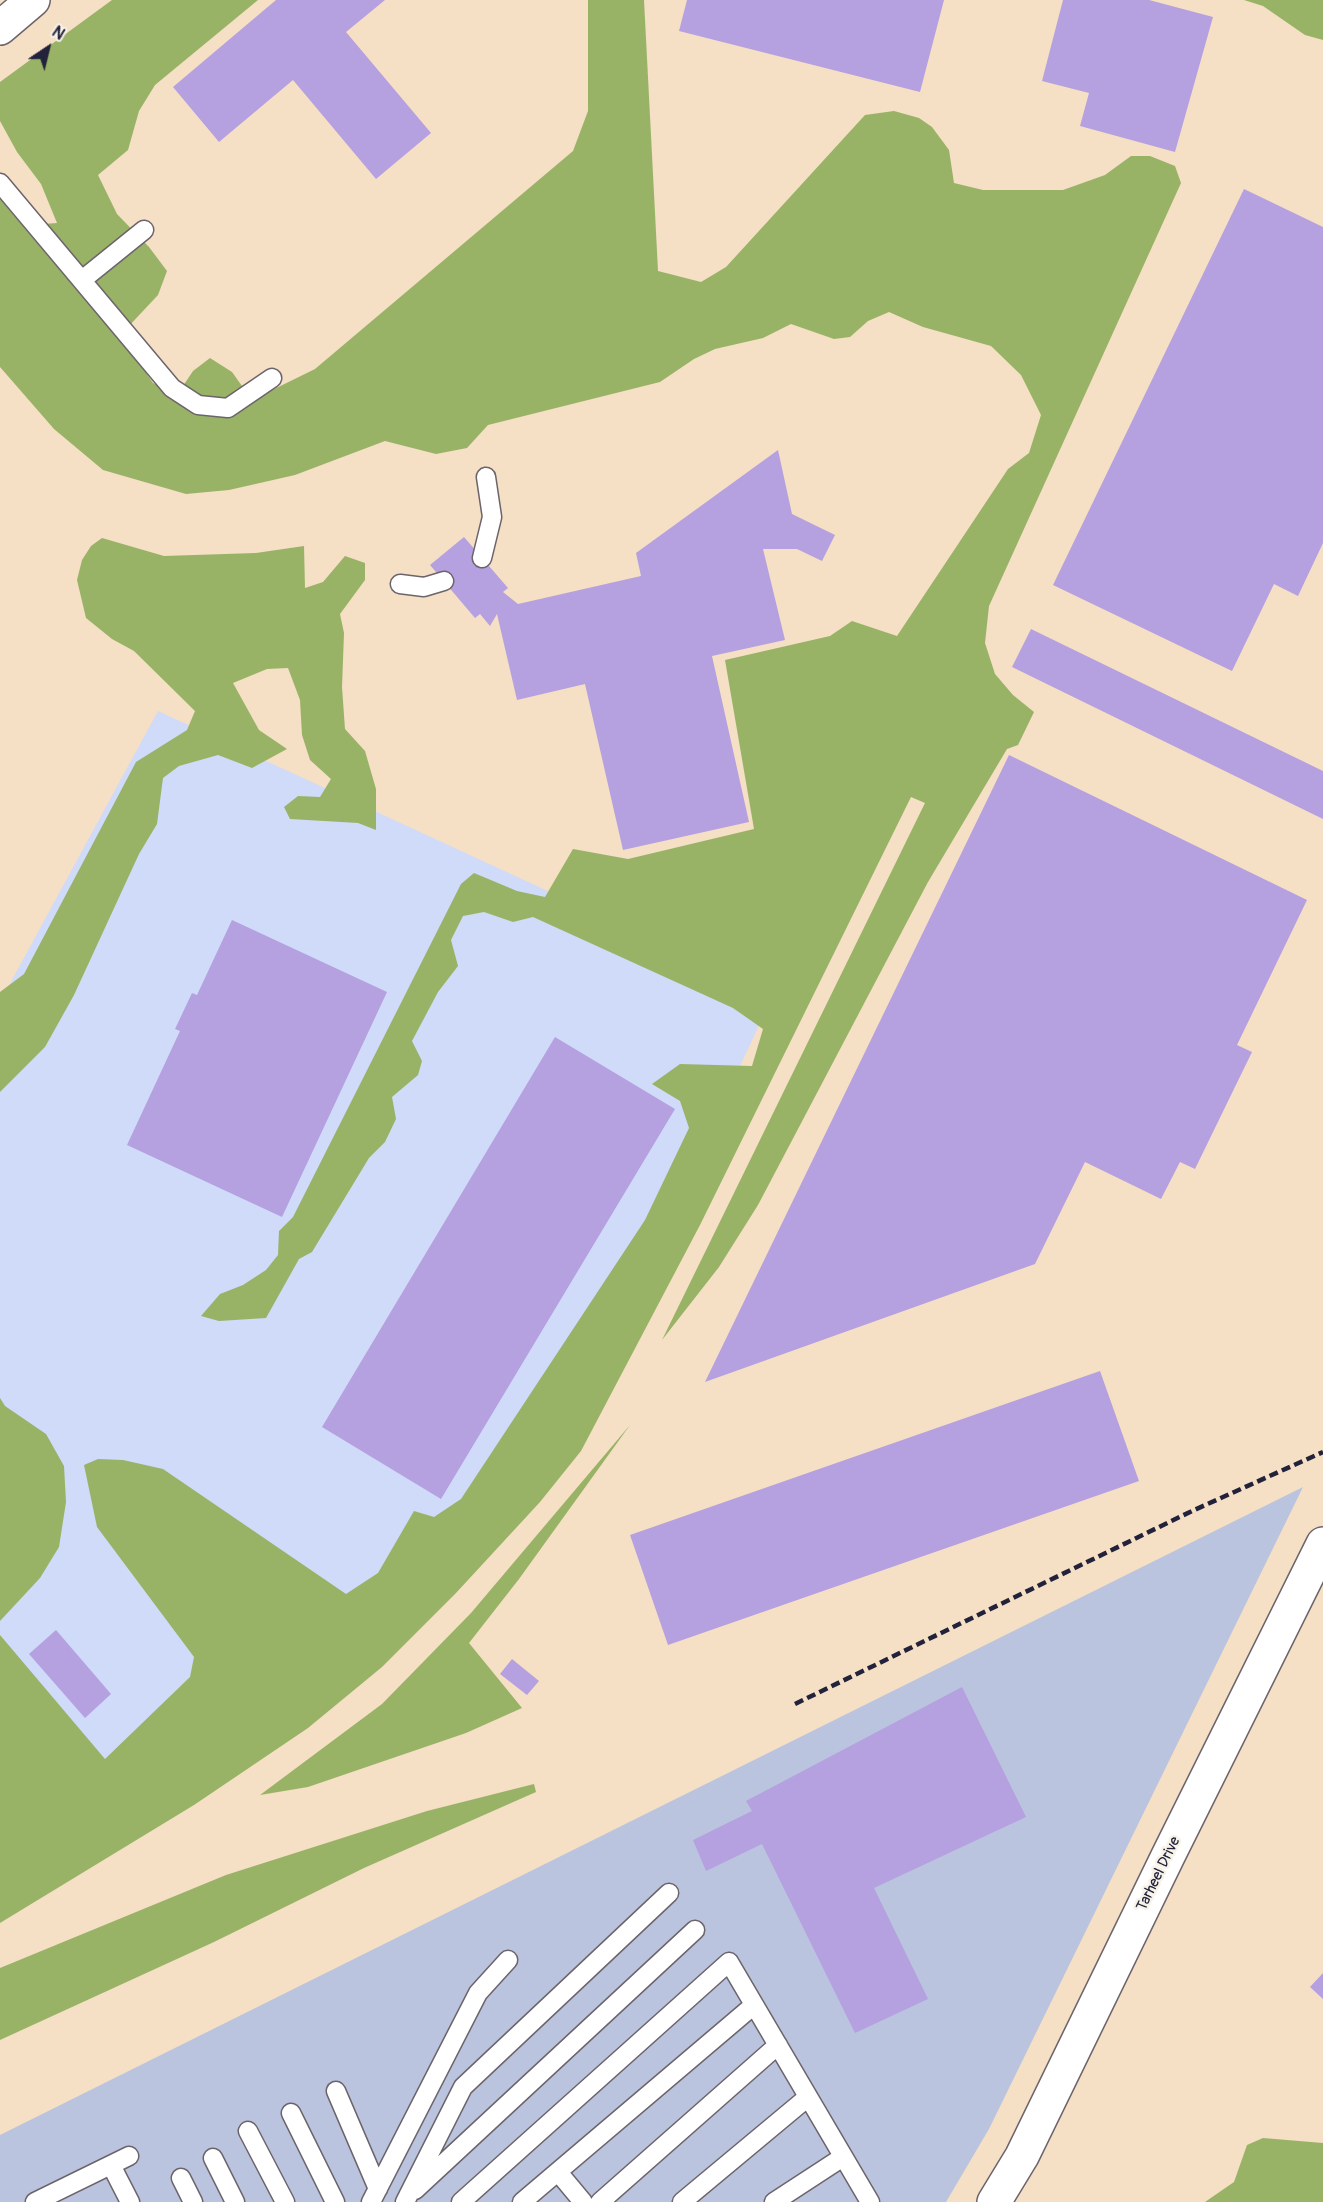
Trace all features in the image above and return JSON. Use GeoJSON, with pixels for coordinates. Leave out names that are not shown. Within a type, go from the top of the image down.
{"type":"FeatureCollection","features":[{"type":"Feature","properties":{"kind":"street"},"geometry":{"type":"LineString","coordinates":[[0,28],[33,0]]}},
{"type":"Feature","properties":{"kind":"street","name":"Tarheel Drive"},"geometry":{"type":"LineString","coordinates":[[994,2202],[1022,2156],[1323,1544]]}},
{"type":"Feature","properties":{"kind":"lane"},"geometry":{"type":"LineString","coordinates":[[0,183],[172,388],[198,405],[228,408],[272,378]]}},
{"type":"Feature","properties":{"kind":"lane"},"geometry":{"type":"LineString","coordinates":[[82,280],[144,230]]}},
{"type":"Feature","properties":{"kind":"lane"},"geometry":{"type":"LineString","coordinates":[[482,558],[492,517],[486,477]]}},
{"type":"Feature","properties":{"kind":"lane"},"geometry":{"type":"LineString","coordinates":[[400,584],[424,587],[444,581]]}},
{"type":"Feature","properties":{"kind":"lane"},"geometry":{"type":"LineString","coordinates":[[405,2200],[463,2087],[669,1893]]}},
{"type":"Feature","properties":{"kind":"lane"},"geometry":{"type":"LineString","coordinates":[[405,2200],[695,1930]]}},
{"type":"Feature","properties":{"kind":"lane"},"geometry":{"type":"LineString","coordinates":[[374,2195],[478,1993],[508,1960]]}},
{"type":"Feature","properties":{"kind":"lane"},"geometry":{"type":"LineString","coordinates":[[461,2202],[729,1962],[869,2202]]}},
{"type":"Feature","properties":{"kind":"lane"},"geometry":{"type":"LineString","coordinates":[[522,2202],[754,2005]]}},
{"type":"Feature","properties":{"kind":"lane"},"geometry":{"type":"LineString","coordinates":[[600,2202],[778,2045]]}},
{"type":"Feature","properties":{"kind":"lane"},"geometry":{"type":"LineString","coordinates":[[336,2091],[374,2195]]}},
{"type":"Feature","properties":{"kind":"lane"},"geometry":{"type":"LineString","coordinates":[[682,2202],[808,2097]]}},
{"type":"Feature","properties":{"kind":"lane"},"geometry":{"type":"LineString","coordinates":[[291,2113],[335,2202]]}},
{"type":"Feature","properties":{"kind":"lane"},"geometry":{"type":"LineString","coordinates":[[248,2131],[285,2202]]}},
{"type":"Feature","properties":{"kind":"lane"},"geometry":{"type":"LineString","coordinates":[[35,2202],[72,2194],[111,2165],[129,2156]]}},
{"type":"Feature","properties":{"kind":"lane"},"geometry":{"type":"LineString","coordinates":[[774,2202],[843,2157]]}},
{"type":"Feature","properties":{"kind":"lane"},"geometry":{"type":"LineString","coordinates":[[213,2158],[235,2202]]}},
{"type":"Feature","properties":{"kind":"lane"},"geometry":{"type":"LineString","coordinates":[[111,2165],[130,2202]]}},
{"type":"Feature","properties":{"kind":"lane"},"geometry":{"type":"LineString","coordinates":[[558,2172],[583,2202]]}},
{"type":"Feature","properties":{"kind":"lane"},"geometry":{"type":"LineString","coordinates":[[181,2178],[193,2202]]}},
{"type":"Feature","properties":{"kind":"shaded area"},"geometry":{"type":"Polygon","coordinates":[[[158,711],[773,995],[585,1400],[470,1542],[0,1869],[0,996],[7,989],[158,711]]]}},
{"type":"Feature","properties":{"kind":"shaded area"},"geometry":{"type":"Polygon","coordinates":[[[1303,1487],[989,2129],[946,2202],[0,2202],[0,2135],[1303,1487]]]}},
{"type":"Feature","properties":{"kind":"green space"},"geometry":{"type":"Polygon","coordinates":[[[112,0],[258,0],[155,85],[139,111],[128,150],[98,175],[117,214],[149,247],[167,271],[158,295],[128,327],[140,364],[153,383],[170,391],[183,386],[193,371],[210,358],[232,372],[252,400],[315,369],[573,151],[588,111],[588,0],[644,0],[658,271],[701,282],[726,267],[865,115],[894,111],[919,118],[932,127],[949,150],[954,183],[983,190],[1063,190],[1105,175],[1131,156],[1150,156],[1175,166],[1181,183],[989,606],[985,643],[995,674],[1013,695],[1034,712],[1018,745],[1007,749],[928,882],[758,1205],[719,1267],[662,1340],[925,803],[911,797],[700,1225],[581,1451],[540,1502],[456,1593],[382,1667],[308,1728],[194,1805],[0,1923],[0,1635],[105,1759],[190,1677],[194,1657],[97,1527],[84,1465],[98,1459],[123,1460],[163,1469],[346,1594],[378,1573],[414,1511],[434,1517],[461,1499],[645,1220],[689,1128],[680,1101],[652,1084],[680,1064],[752,1066],[763,1029],[733,1008],[533,917],[513,922],[484,912],[463,916],[451,940],[458,966],[438,992],[412,1041],[422,1061],[418,1075],[392,1097],[396,1119],[385,1142],[369,1158],[312,1252],[299,1259],[266,1318],[219,1321],[201,1316],[220,1294],[243,1285],[266,1270],[278,1255],[279,1231],[293,1217],[461,884],[474,873],[517,891],[545,897],[573,849],[628,859],[754,829],[725,660],[830,636],[852,621],[897,636],[1008,469],[1029,453],[1041,415],[1021,375],[991,346],[923,327],[889,312],[868,321],[850,337],[834,339],[791,324],[763,338],[715,349],[694,359],[660,382],[488,425],[467,448],[436,454],[385,441],[295,475],[229,490],[186,494],[103,470],[54,429],[0,367],[0,194],[28,225],[57,223],[41,184],[17,152],[0,121],[0,82],[112,0]]]}},
{"type":"Feature","properties":{"kind":"green space"},"geometry":{"type":"Polygon","coordinates":[[[1244,0],[1323,0],[1323,40],[1305,35],[1263,6],[1244,0]]]}},
{"type":"Feature","properties":{"kind":"green space"},"geometry":{"type":"Polygon","coordinates":[[[102,538],[164,556],[256,553],[304,546],[305,588],[323,582],[345,556],[365,563],[365,580],[340,614],[344,633],[342,687],[345,729],[365,751],[376,789],[376,830],[358,823],[290,819],[284,807],[298,796],[320,797],[331,779],[310,760],[302,735],[300,700],[288,668],[267,669],[233,683],[259,730],[287,749],[252,768],[218,755],[179,766],[163,778],[157,824],[139,854],[74,995],[45,1047],[0,1092],[0,992],[24,974],[136,762],[187,730],[195,711],[134,651],[112,639],[86,618],[77,580],[82,560],[91,546],[102,538]]]}},
{"type":"Feature","properties":{"kind":"green space"},"geometry":{"type":"Polygon","coordinates":[[[0,1398],[5,1406],[46,1434],[64,1466],[66,1502],[59,1547],[40,1578],[0,1621],[0,1398]]]}},
{"type":"Feature","properties":{"kind":"green space"},"geometry":{"type":"Polygon","coordinates":[[[630,1425],[519,1579],[469,1643],[522,1708],[466,1733],[308,1787],[260,1795],[382,1704],[471,1613],[630,1425]]]}},
{"type":"Feature","properties":{"kind":"green space"},"geometry":{"type":"Polygon","coordinates":[[[534,1784],[536,1792],[364,1868],[214,1942],[0,2040],[0,1968],[226,1875],[427,1811],[534,1784]]]}},
{"type":"Feature","properties":{"kind":"green space"},"geometry":{"type":"Polygon","coordinates":[[[1263,2138],[1323,2143],[1323,2202],[1205,2202],[1234,2182],[1247,2145],[1263,2138]]]}},
{"type":"Feature","properties":{"kind":"building"},"geometry":{"type":"Polygon","coordinates":[[[276,0],[385,0],[346,32],[431,133],[376,179],[293,80],[219,142],[173,87],[276,0]]]}},
{"type":"Feature","properties":{"kind":"building"},"geometry":{"type":"Polygon","coordinates":[[[687,0],[944,0],[920,92],[679,31],[687,0]]]}},
{"type":"Feature","properties":{"kind":"building"},"geometry":{"type":"Polygon","coordinates":[[[1063,0],[1149,0],[1213,17],[1175,152],[1080,126],[1089,93],[1042,81],[1063,0]]]}},
{"type":"Feature","properties":{"kind":"building"},"geometry":{"type":"Polygon","coordinates":[[[1244,189],[1323,227],[1323,543],[1298,596],[1274,584],[1232,671],[1053,585],[1244,189]]]}},
{"type":"Feature","properties":{"kind":"building"},"geometry":{"type":"Polygon","coordinates":[[[778,450],[792,514],[835,535],[822,561],[797,549],[763,549],[785,640],[712,656],[749,822],[623,850],[585,684],[517,700],[497,614],[490,626],[480,614],[475,618],[430,565],[464,537],[508,588],[503,592],[518,604],[641,576],[636,553],[778,450]]]}},
{"type":"Feature","properties":{"kind":"building"},"geometry":{"type":"Polygon","coordinates":[[[1031,629],[1323,771],[1323,819],[1012,667],[1031,629]]]}},
{"type":"Feature","properties":{"kind":"building"},"geometry":{"type":"Polygon","coordinates":[[[1009,755],[1307,900],[1237,1045],[1252,1052],[1195,1169],[1180,1162],[1161,1199],[1085,1162],[1035,1264],[705,1382],[1009,755]]]}},
{"type":"Feature","properties":{"kind":"building"},"geometry":{"type":"Polygon","coordinates":[[[232,920],[387,992],[282,1217],[127,1145],[180,1031],[175,1029],[192,993],[197,995],[232,920]]]}},
{"type":"Feature","properties":{"kind":"building"},"geometry":{"type":"Polygon","coordinates":[[[555,1037],[675,1109],[441,1499],[322,1427],[555,1037]]]}},
{"type":"Feature","properties":{"kind":"building"},"geometry":{"type":"Polygon","coordinates":[[[1100,1371],[1139,1481],[668,1645],[630,1535],[1100,1371]]]}},
{"type":"Feature","properties":{"kind":"building"},"geometry":{"type":"Polygon","coordinates":[[[56,1630],[111,1694],[85,1718],[29,1654],[56,1630]]]}},
{"type":"Feature","properties":{"kind":"building"},"geometry":{"type":"Polygon","coordinates":[[[512,1659],[539,1681],[527,1695],[500,1674],[512,1659]]]}},
{"type":"Feature","properties":{"kind":"building"},"geometry":{"type":"Polygon","coordinates":[[[962,1687],[1026,1817],[874,1888],[928,1999],[855,2033],[762,1844],[706,1871],[693,1840],[752,1811],[746,1801],[962,1687]]]}},
{"type":"Feature","properties":{"kind":"building"},"geometry":{"type":"Polygon","coordinates":[[[1323,1973],[1323,1999],[1310,1987],[1323,1973]]]}},
{"type":"Feature","properties":{"kind":"railway"},"geometry":{"type":"LineString","coordinates":[[795,1704],[1192,1511],[1323,1452]]}}]}
